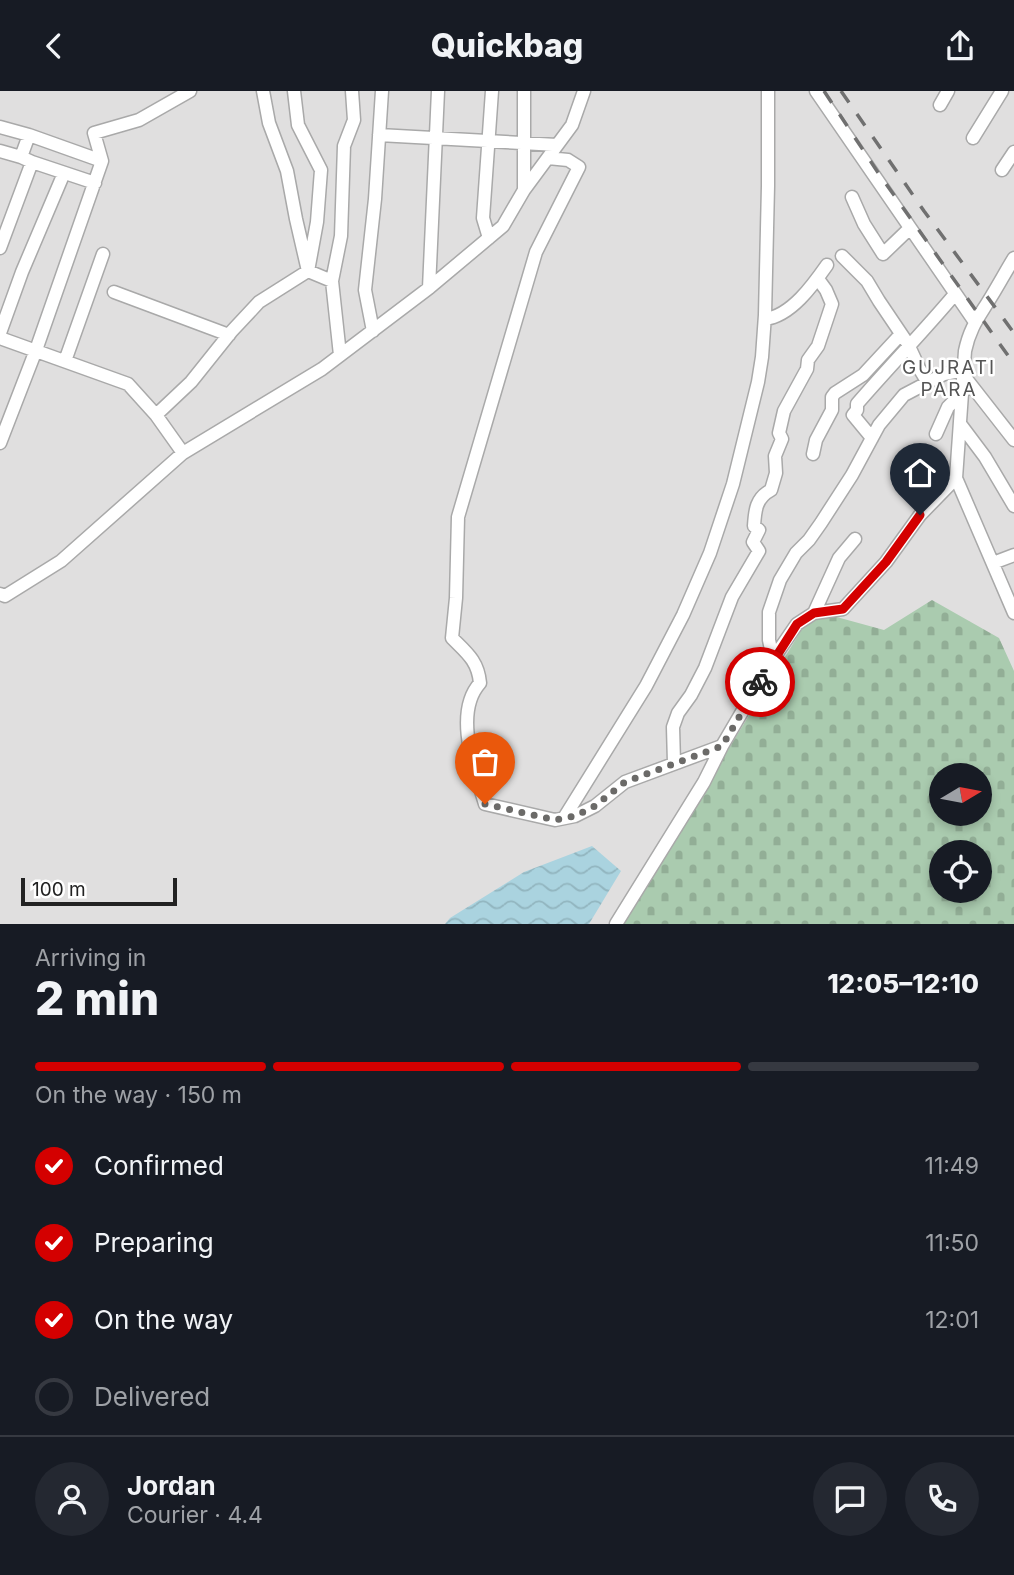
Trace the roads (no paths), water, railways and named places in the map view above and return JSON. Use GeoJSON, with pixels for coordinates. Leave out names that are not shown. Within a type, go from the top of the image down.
{"type":"FeatureCollection","features":[{"type":"Feature","properties":{"kind":"street"},"geometry":{"type":"LineString","coordinates":[[0,443],[36,350],[102,161],[94,133],[139,120],[190,91]]}},
{"type":"Feature","properties":{"kind":"street"},"geometry":{"type":"LineString","coordinates":[[263,91],[269,123],[287,171],[308,271]]}},
{"type":"Feature","properties":{"kind":"street"},"geometry":{"type":"LineString","coordinates":[[156,415],[191,382],[260,302],[308,271],[317,222],[321,170],[298,125],[295,91]]}},
{"type":"Feature","properties":{"kind":"street"},"geometry":{"type":"LineString","coordinates":[[340,355],[332,281],[341,236],[344,146],[354,120],[352,91]]}},
{"type":"Feature","properties":{"kind":"street"},"geometry":{"type":"LineString","coordinates":[[373,331],[365,290],[375,199],[382,91]]}},
{"type":"Feature","properties":{"kind":"street"},"geometry":{"type":"LineString","coordinates":[[429,288],[438,91]]}},
{"type":"Feature","properties":{"kind":"street"},"geometry":{"type":"LineString","coordinates":[[489,238],[483,218],[492,91]]}},
{"type":"Feature","properties":{"kind":"street"},"geometry":{"type":"LineString","coordinates":[[524,91],[524,190]]}},
{"type":"Feature","properties":{"kind":"street"},"geometry":{"type":"LineString","coordinates":[[0,594],[5,596],[61,561],[183,453],[322,369],[429,288],[503,226],[524,190],[572,125],[584,91]]}},
{"type":"Feature","properties":{"kind":"street"},"geometry":{"type":"LineString","coordinates":[[564,818],[646,686],[683,615],[710,553],[733,484],[762,357],[768,186],[768,91]]}},
{"type":"Feature","properties":{"kind":"street"},"geometry":{"type":"LineString","coordinates":[[816,91],[975,322]]}},
{"type":"Feature","properties":{"kind":"street"},"geometry":{"type":"LineString","coordinates":[[940,105],[948,91]]}},
{"type":"Feature","properties":{"kind":"street"},"geometry":{"type":"LineString","coordinates":[[973,138],[1002,91]]}},
{"type":"Feature","properties":{"kind":"street"},"geometry":{"type":"LineString","coordinates":[[0,127],[102,161]]}},
{"type":"Feature","properties":{"kind":"street"},"geometry":{"type":"LineString","coordinates":[[0,248],[26,159],[29,135]]}},
{"type":"Feature","properties":{"kind":"street"},"geometry":{"type":"LineString","coordinates":[[379,135],[557,145]]}},
{"type":"Feature","properties":{"kind":"street"},"geometry":{"type":"LineString","coordinates":[[0,151],[95,183]]}},
{"type":"Feature","properties":{"kind":"street"},"geometry":{"type":"LineString","coordinates":[[1002,170],[1014,152]]}},
{"type":"Feature","properties":{"kind":"street"},"geometry":{"type":"LineString","coordinates":[[548,158],[568,160],[579,167],[536,252],[458,517],[452,638],[470,655],[479,670],[480,683],[469,702],[467,726],[471,757],[485,804],[555,820],[575,816],[595,806],[625,782],[722,746]]}},
{"type":"Feature","properties":{"kind":"street"},"geometry":{"type":"LineString","coordinates":[[64,173],[22,272],[0,336],[128,384],[156,415],[183,453]]}},
{"type":"Feature","properties":{"kind":"street"},"geometry":{"type":"LineString","coordinates":[[852,197],[864,224],[883,254],[910,228]]}},
{"type":"Feature","properties":{"kind":"street"},"geometry":{"type":"LineString","coordinates":[[65,361],[103,254]]}},
{"type":"Feature","properties":{"kind":"street"},"geometry":{"type":"LineString","coordinates":[[842,257],[867,281],[910,347],[928,383]]}},
{"type":"Feature","properties":{"kind":"street"},"geometry":{"type":"LineString","coordinates":[[1014,258],[968,335],[956,478],[1014,613]]}},
{"type":"Feature","properties":{"kind":"street"},"geometry":{"type":"LineString","coordinates":[[765,319],[775,318],[802,298],[827,265]]}},
{"type":"Feature","properties":{"kind":"street"},"geometry":{"type":"LineString","coordinates":[[308,271],[332,281]]}},
{"type":"Feature","properties":{"kind":"street"},"geometry":{"type":"LineString","coordinates":[[674,763],[673,727],[678,713],[705,668],[732,597],[759,551],[753,542],[759,530],[754,526],[755,511],[764,494],[771,490],[776,473],[775,456],[782,439],[779,433],[784,411],[807,369],[808,360],[818,346],[832,305],[818,279]]}},
{"type":"Feature","properties":{"kind":"street"},"geometry":{"type":"LineString","coordinates":[[114,292],[229,335]]}},
{"type":"Feature","properties":{"kind":"street"},"geometry":{"type":"LineString","coordinates":[[872,438],[853,415],[857,404],[955,294]]}},
{"type":"Feature","properties":{"kind":"street"},"geometry":{"type":"LineString","coordinates":[[813,454],[816,440],[832,410],[832,397],[863,375],[901,334]]}},
{"type":"Feature","properties":{"kind":"street"},"geometry":{"type":"LineString","coordinates":[[773,659],[769,640],[769,612],[780,580],[852,475],[879,425],[904,395],[944,374],[964,373]]}},
{"type":"Feature","properties":{"kind":"street"},"geometry":{"type":"LineString","coordinates":[[964,373],[1014,440]]}},
{"type":"Feature","properties":{"kind":"street"},"geometry":{"type":"LineString","coordinates":[[936,434],[948,407],[963,392]]}},
{"type":"Feature","properties":{"kind":"street"},"geometry":{"type":"LineString","coordinates":[[961,425],[985,457],[1014,506]]}},
{"type":"Feature","properties":{"kind":"street"},"geometry":{"type":"LineString","coordinates":[[615,924],[704,782],[773,659],[797,624],[814,613],[843,609],[886,562],[920,515],[956,478]]}},
{"type":"Feature","properties":{"kind":"street"},"geometry":{"type":"LineString","coordinates":[[814,613],[834,566],[856,539]]}},
{"type":"Feature","properties":{"kind":"street"},"geometry":{"type":"LineString","coordinates":[[993,563],[1014,555]]}},
{"type":"Feature","properties":{"kind":"water"},"geometry":{"type":"Polygon","coordinates":[[[592,846],[621,871],[589,924],[445,924],[450,918],[524,872],[592,846]]]}},
{"type":"Feature","properties":{"kind":"railway"},"geometry":{"type":"LineString","coordinates":[[824,91],[879,174],[1014,364]]}},
{"type":"Feature","properties":{"kind":"railway"},"geometry":{"type":"LineString","coordinates":[[841,91],[924,211],[1014,333]]}},
{"type":"Feature","properties":{"kind":"district","name":"GUJRATI PARA"},"geometry":{"type":"Point","coordinates":[949,378]}}]}
